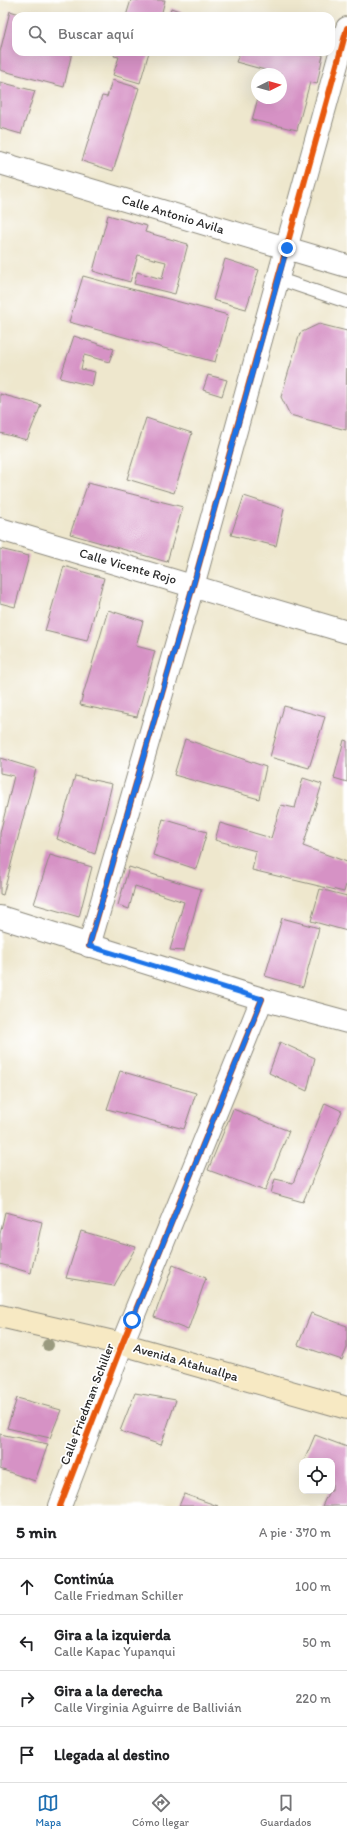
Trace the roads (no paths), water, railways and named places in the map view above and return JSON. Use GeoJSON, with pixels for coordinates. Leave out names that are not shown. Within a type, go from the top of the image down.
{"type":"FeatureCollection","features":[{"type":"Feature","properties":{"kind":"main road","name":"Avenida Atahuallpa"},"geometry":{"type":"LineString","coordinates":[[0,1316],[122,1344],[347,1408]]}},
{"type":"Feature","properties":{"kind":"street"},"geometry":{"type":"LineString","coordinates":[[89,946],[193,586],[279,279],[347,28]]}},
{"type":"Feature","properties":{"kind":"street","name":"Calle Antonio Avila"},"geometry":{"type":"LineString","coordinates":[[0,163],[347,266]]}},
{"type":"Feature","properties":{"kind":"street","name":"Calle Vicente Rojo"},"geometry":{"type":"LineString","coordinates":[[0,529],[347,632]]}},
{"type":"Feature","properties":{"kind":"street"},"geometry":{"type":"LineString","coordinates":[[0,917],[262,999],[347,1022]]}},
{"type":"Feature","properties":{"kind":"street","name":"Calle Friedman Schiller"},"geometry":{"type":"LineString","coordinates":[[60,1506],[122,1344],[262,999]]}},
{"type":"Feature","properties":{"kind":"lane"},"geometry":{"type":"LineString","coordinates":[[279,279],[347,302]]}}]}
